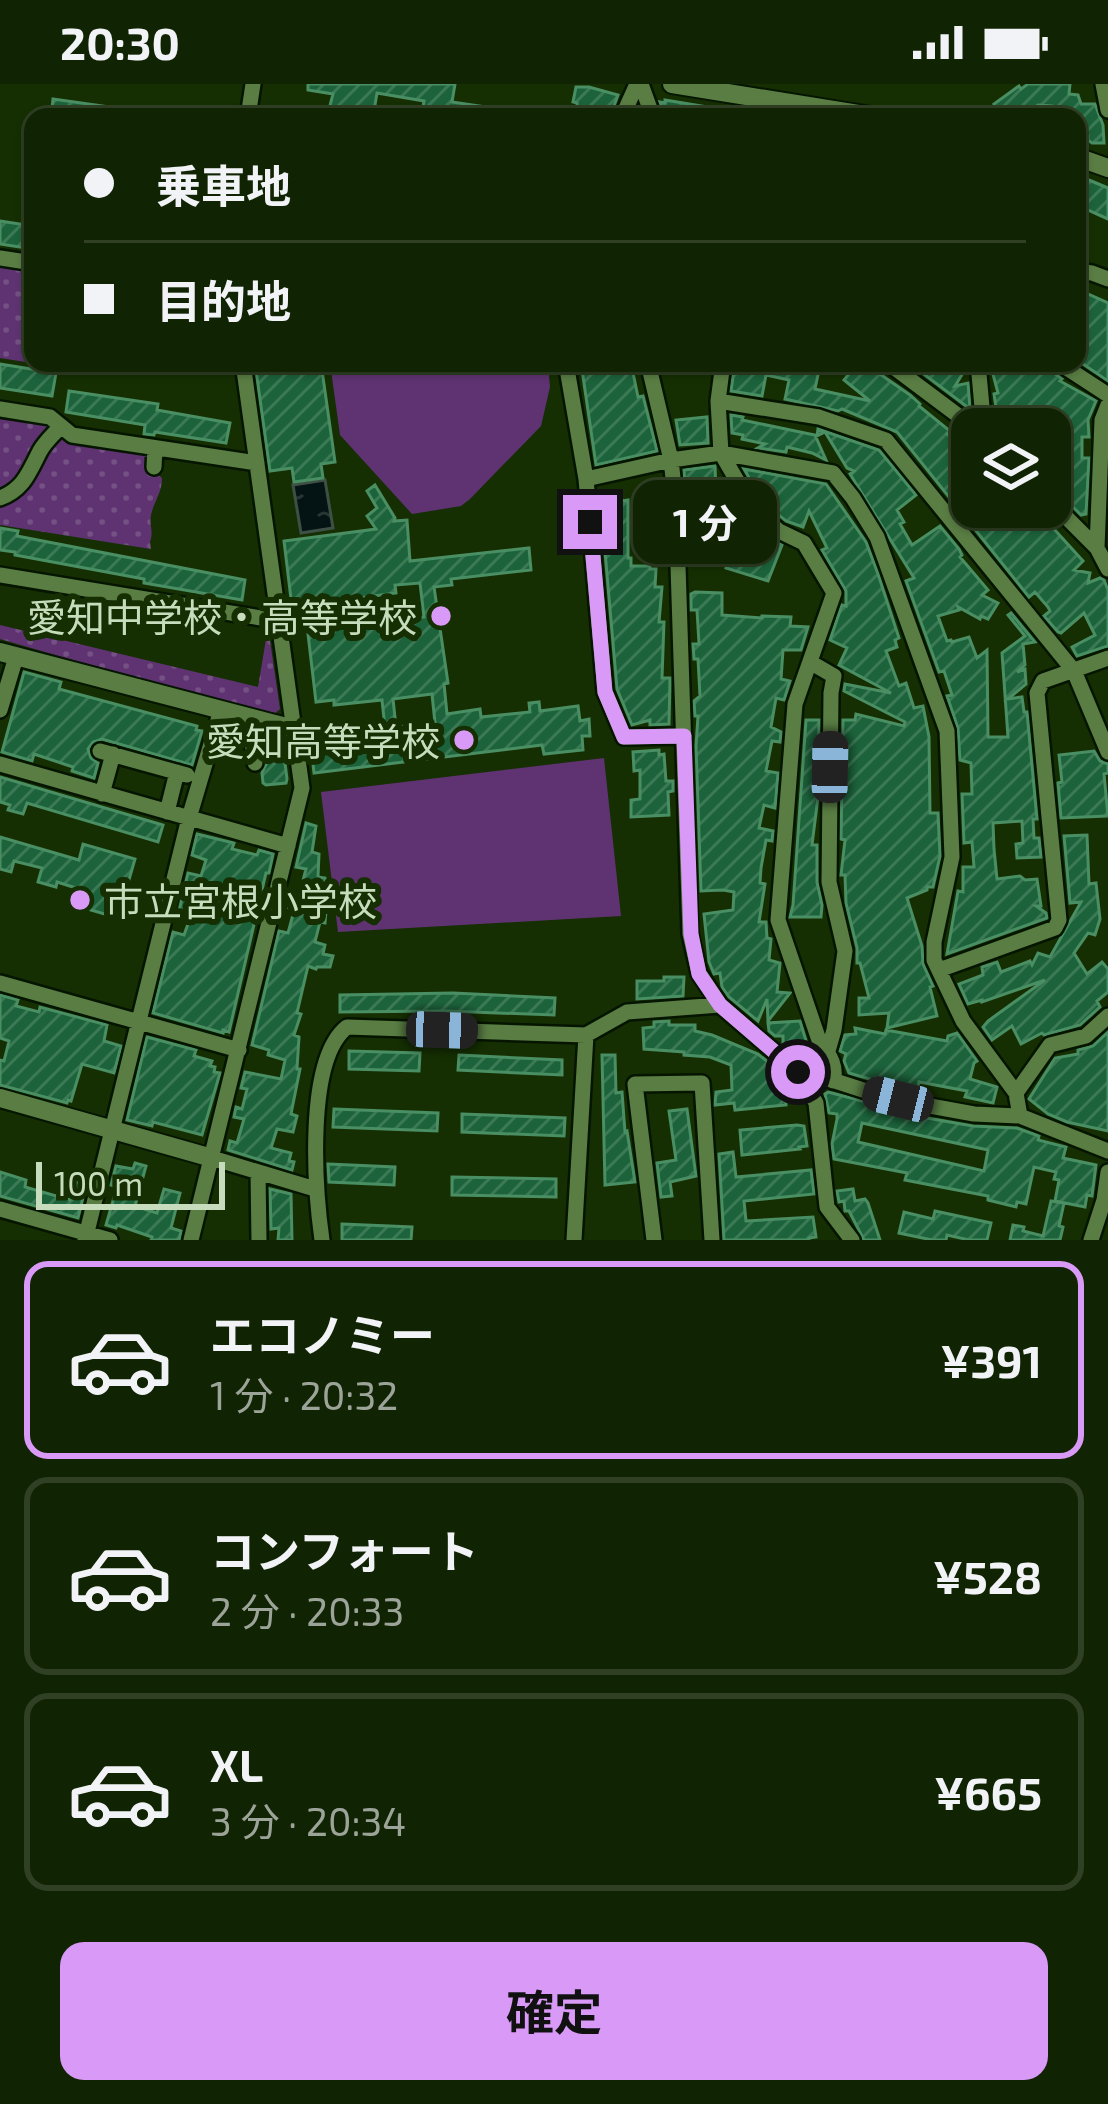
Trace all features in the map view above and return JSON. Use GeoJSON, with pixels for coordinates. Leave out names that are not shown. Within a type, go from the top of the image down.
{"type":"FeatureCollection","features":[{"type":"Feature","properties":{"kind":"street"},"geometry":{"type":"LineString","coordinates":[[672,84],[799,108]]}},
{"type":"Feature","properties":{"kind":"street"},"geometry":{"type":"LineString","coordinates":[[1102,84],[1108,110]]}},
{"type":"Feature","properties":{"kind":"street"},"geometry":{"type":"LineString","coordinates":[[191,1240],[302,788],[244,372]]}},
{"type":"Feature","properties":{"kind":"street"},"geometry":{"type":"LineString","coordinates":[[568,372],[586,479],[605,692],[624,737],[684,736]]}},
{"type":"Feature","properties":{"kind":"street"},"geometry":{"type":"LineString","coordinates":[[650,372],[671,460],[676,505],[691,934],[699,974],[720,1005],[799,1071],[816,1103],[827,1207],[852,1240]]}},
{"type":"Feature","properties":{"kind":"street"},"geometry":{"type":"LineString","coordinates":[[722,372],[721,453],[754,510],[779,531],[804,543],[834,593],[795,704],[778,920],[836,1072],[833,1081]]}},
{"type":"Feature","properties":{"kind":"street"},"geometry":{"type":"LineString","coordinates":[[901,372],[951,408]]}},
{"type":"Feature","properties":{"kind":"street"},"geometry":{"type":"LineString","coordinates":[[978,372],[979,408]]}},
{"type":"Feature","properties":{"kind":"street"},"geometry":{"type":"LineString","coordinates":[[1073,372],[1108,394]]}},
{"type":"Feature","properties":{"kind":"street"},"geometry":{"type":"LineString","coordinates":[[718,401],[819,417],[886,440],[1074,671],[1108,752]]}},
{"type":"Feature","properties":{"kind":"street"},"geometry":{"type":"LineString","coordinates":[[1096,548],[1102,420],[1108,405]]}},
{"type":"Feature","properties":{"kind":"street"},"geometry":{"type":"LineString","coordinates":[[0,409],[50,417],[72,435],[256,463]]}},
{"type":"Feature","properties":{"kind":"street"},"geometry":{"type":"LineString","coordinates":[[0,498],[13,494],[29,476],[42,448],[61,426]]}},
{"type":"Feature","properties":{"kind":"street"},"geometry":{"type":"LineString","coordinates":[[154,448],[154,467]]}},
{"type":"Feature","properties":{"kind":"street"},"geometry":{"type":"LineString","coordinates":[[586,479],[721,453],[832,473],[854,498],[877,537],[947,731],[952,857],[934,960],[963,1022],[1016,1092],[1020,1116]]}},
{"type":"Feature","properties":{"kind":"street"},"geometry":{"type":"LineString","coordinates":[[1071,522],[1096,548],[1108,569]]}},
{"type":"Feature","properties":{"kind":"street"},"geometry":{"type":"LineString","coordinates":[[0,575],[279,621]]}},
{"type":"Feature","properties":{"kind":"street"},"geometry":{"type":"LineString","coordinates":[[0,710],[8,654],[294,729]]}},
{"type":"Feature","properties":{"kind":"street"},"geometry":{"type":"LineString","coordinates":[[939,970],[1055,928],[1059,920],[1037,693],[1043,682],[1108,658]]}},
{"type":"Feature","properties":{"kind":"street"},"geometry":{"type":"LineString","coordinates":[[799,1071],[824,1049],[834,1030],[845,951],[829,882],[834,676],[810,662]]}},
{"type":"Feature","properties":{"kind":"street"},"geometry":{"type":"LineString","coordinates":[[86,1236],[221,710]]}},
{"type":"Feature","properties":{"kind":"street"},"geometry":{"type":"LineString","coordinates":[[255,763],[252,742],[261,720]]}},
{"type":"Feature","properties":{"kind":"street"},"geometry":{"type":"LineString","coordinates":[[102,794],[106,753],[182,774],[167,812]]}},
{"type":"Feature","properties":{"kind":"street"},"geometry":{"type":"LineString","coordinates":[[0,764],[288,846]]}},
{"type":"Feature","properties":{"kind":"street"},"geometry":{"type":"LineString","coordinates":[[0,983],[238,1050]]}},
{"type":"Feature","properties":{"kind":"street"},"geometry":{"type":"LineString","coordinates":[[322,1240],[315,1190],[321,1076],[335,1037],[347,1027],[586,1035],[627,1012],[720,1005]]}},
{"type":"Feature","properties":{"kind":"street"},"geometry":{"type":"LineString","coordinates":[[1016,1092],[1050,1046],[1086,1036],[1108,1016]]}},
{"type":"Feature","properties":{"kind":"street"},"geometry":{"type":"LineString","coordinates":[[574,1240],[586,1035]]}},
{"type":"Feature","properties":{"kind":"street"},"geometry":{"type":"LineString","coordinates":[[799,1071],[952,1110],[1020,1116],[1108,1151]]}},
{"type":"Feature","properties":{"kind":"street"},"geometry":{"type":"LineString","coordinates":[[654,1240],[635,1084],[702,1083],[712,1240]]}},
{"type":"Feature","properties":{"kind":"street"},"geometry":{"type":"LineString","coordinates":[[0,1098],[315,1190]]}},
{"type":"Feature","properties":{"kind":"street"},"geometry":{"type":"LineString","coordinates":[[258,1172],[259,1240]]}},
{"type":"Feature","properties":{"kind":"street"},"geometry":{"type":"LineString","coordinates":[[1091,1240],[1106,1198],[1108,1172]]}},
{"type":"Feature","properties":{"kind":"street"},"geometry":{"type":"LineString","coordinates":[[0,1209],[110,1240]]}},
{"type":"Feature","properties":{"kind":"shaded area"},"geometry":{"type":"Polygon","coordinates":[[[0,266],[24,270],[24,362],[0,358],[0,266]]]}},
{"type":"Feature","properties":{"kind":"shaded area"},"geometry":{"type":"Polygon","coordinates":[[[331,372],[549,372],[541,426],[461,506],[412,514],[340,435],[331,372]]]}},
{"type":"Feature","properties":{"kind":"shaded area"},"geometry":{"type":"Polygon","coordinates":[[[0,417],[48,423],[151,454],[154,471],[162,478],[151,515],[151,549],[0,525],[0,417]]]}},
{"type":"Feature","properties":{"kind":"shaded area"},"geometry":{"type":"Polygon","coordinates":[[[0,625],[258,687],[268,627],[280,709],[271,717],[0,639],[0,625]]]}},
{"type":"Feature","properties":{"kind":"shaded area"},"geometry":{"type":"Polygon","coordinates":[[[604,758],[621,916],[338,932],[321,792],[604,758]]]}},
{"type":"Feature","properties":{"kind":"water"},"geometry":{"type":"Polygon","coordinates":[[[325,480],[333,528],[301,533],[293,485],[325,480]]]}},
{"type":"Feature","properties":{"kind":"building"},"geometry":{"type":"Polygon","coordinates":[[[308,84],[455,84],[452,102],[493,108],[423,107],[424,101],[377,93],[374,108],[329,108],[333,94],[308,90],[308,84]]]}},
{"type":"Feature","properties":{"kind":"building"},"geometry":{"type":"Polygon","coordinates":[[[1028,84],[1070,84],[1069,94],[1078,95],[1081,104],[1095,104],[1104,143],[1088,140],[1086,108],[997,108],[994,104],[1028,84]]]}},
{"type":"Feature","properties":{"kind":"building"},"geometry":{"type":"Polygon","coordinates":[[[576,87],[618,95],[613,108],[577,108],[573,102],[576,87]]]}},
{"type":"Feature","properties":{"kind":"building"},"geometry":{"type":"Polygon","coordinates":[[[53,99],[117,108],[52,108],[53,99]]]}},
{"type":"Feature","properties":{"kind":"building"},"geometry":{"type":"Polygon","coordinates":[[[660,102],[714,108],[662,108],[660,102]]]}},
{"type":"Feature","properties":{"kind":"building"},"geometry":{"type":"Polygon","coordinates":[[[1086,179],[1108,188],[1108,219],[1086,209],[1086,179]]]}},
{"type":"Feature","properties":{"kind":"building"},"geometry":{"type":"Polygon","coordinates":[[[0,221],[24,225],[24,248],[0,244],[0,221]]]}},
{"type":"Feature","properties":{"kind":"building"},"geometry":{"type":"Polygon","coordinates":[[[1086,293],[1108,303],[1108,381],[1086,366],[1086,293]]]}},
{"type":"Feature","properties":{"kind":"building"},"geometry":{"type":"Polygon","coordinates":[[[0,364],[24,368],[24,372],[56,373],[52,396],[0,388],[0,364]]]}},
{"type":"Feature","properties":{"kind":"building"},"geometry":{"type":"Polygon","coordinates":[[[256,372],[322,372],[335,462],[321,464],[323,478],[294,482],[292,468],[270,471],[256,372]]]}},
{"type":"Feature","properties":{"kind":"building"},"geometry":{"type":"Polygon","coordinates":[[[582,372],[633,372],[657,451],[596,465],[582,372]]]}},
{"type":"Feature","properties":{"kind":"building"},"geometry":{"type":"Polygon","coordinates":[[[734,372],[819,372],[815,389],[870,401],[844,380],[851,372],[877,372],[950,431],[951,500],[897,432],[842,409],[785,399],[789,380],[766,375],[762,396],[731,391],[734,372]]]}},
{"type":"Feature","properties":{"kind":"building"},"geometry":{"type":"Polygon","coordinates":[[[921,372],[962,372],[955,386],[968,383],[970,408],[921,372]]]}},
{"type":"Feature","properties":{"kind":"building"},"geometry":{"type":"Polygon","coordinates":[[[992,372],[1053,372],[1096,401],[1088,420],[1089,437],[1082,437],[1082,458],[1089,458],[1086,514],[1071,505],[1071,408],[996,408],[994,394],[998,393],[992,372]]]}},
{"type":"Feature","properties":{"kind":"building"},"geometry":{"type":"Polygon","coordinates":[[[69,391],[158,404],[157,410],[230,423],[226,443],[144,434],[145,425],[66,412],[69,391]]]}},
{"type":"Feature","properties":{"kind":"building"},"geometry":{"type":"Polygon","coordinates":[[[731,415],[815,435],[826,460],[787,447],[786,452],[758,448],[765,444],[732,433],[731,415]]]}},
{"type":"Feature","properties":{"kind":"building"},"geometry":{"type":"Polygon","coordinates":[[[707,417],[708,443],[680,445],[676,420],[707,417]]]}},
{"type":"Feature","properties":{"kind":"building"},"geometry":{"type":"Polygon","coordinates":[[[818,429],[879,450],[916,495],[897,510],[912,545],[940,526],[988,590],[982,595],[998,603],[988,619],[958,607],[938,616],[947,641],[969,637],[977,658],[987,650],[988,737],[1008,737],[1002,653],[1025,636],[1008,615],[1035,642],[1023,644],[1025,665],[1017,672],[1025,669],[1026,684],[1008,699],[1022,697],[1027,712],[1037,819],[1033,819],[1034,838],[1039,838],[1041,857],[1017,858],[1016,844],[1023,843],[1022,821],[993,823],[994,849],[997,879],[1037,879],[1041,906],[1036,906],[1047,918],[947,954],[958,891],[963,892],[963,867],[974,867],[972,842],[964,843],[962,794],[972,794],[971,763],[960,760],[958,728],[947,696],[952,695],[906,581],[914,578],[850,474],[854,471],[847,468],[825,432],[817,436],[818,429]]]}},
{"type":"Feature","properties":{"kind":"building"},"geometry":{"type":"Polygon","coordinates":[[[715,466],[716,491],[722,491],[722,518],[733,517],[734,523],[760,530],[782,545],[768,581],[726,568],[728,560],[690,559],[684,470],[715,466]]]}},
{"type":"Feature","properties":{"kind":"building"},"geometry":{"type":"Polygon","coordinates":[[[744,469],[826,484],[866,542],[878,574],[899,638],[897,647],[886,651],[899,686],[906,683],[914,708],[923,706],[929,737],[930,813],[938,813],[940,856],[933,887],[907,898],[937,1016],[887,1028],[889,1013],[859,1015],[859,998],[869,998],[857,963],[845,875],[841,875],[843,720],[855,720],[856,714],[904,726],[905,722],[844,691],[845,684],[891,693],[839,665],[847,648],[830,640],[842,605],[846,606],[846,591],[822,550],[827,548],[809,511],[803,527],[786,521],[763,502],[744,469]]]}},
{"type":"Feature","properties":{"kind":"building"},"geometry":{"type":"Polygon","coordinates":[[[375,485],[394,521],[407,520],[410,561],[529,548],[531,570],[451,579],[452,585],[434,587],[448,683],[444,684],[447,714],[480,709],[481,717],[530,712],[529,703],[539,702],[540,711],[578,706],[580,721],[589,719],[590,736],[582,736],[583,750],[544,754],[542,745],[314,773],[313,728],[346,724],[347,733],[385,728],[382,700],[316,702],[308,634],[331,631],[342,618],[351,620],[351,625],[424,617],[420,583],[395,585],[396,593],[292,607],[284,541],[376,529],[367,516],[377,508],[367,491],[375,485]],[[432,694],[393,699],[396,727],[435,723],[432,694]]]}},
{"type":"Feature","properties":{"kind":"building"},"geometry":{"type":"Polygon","coordinates":[[[621,494],[622,501],[628,500],[631,566],[656,569],[655,587],[662,587],[659,622],[664,622],[662,678],[670,678],[669,724],[650,725],[650,720],[632,725],[617,689],[605,552],[609,552],[607,513],[603,513],[601,496],[621,494]]]}},
{"type":"Feature","properties":{"kind":"building"},"geometry":{"type":"Polygon","coordinates":[[[0,528],[18,531],[17,536],[245,580],[242,600],[15,555],[0,550],[0,528]]]}},
{"type":"Feature","properties":{"kind":"building"},"geometry":{"type":"Polygon","coordinates":[[[974,528],[1053,528],[1083,561],[1074,570],[1090,573],[1088,583],[1104,580],[1108,646],[1077,656],[1072,647],[1095,635],[1084,613],[1061,633],[1044,616],[1050,611],[1035,592],[1029,597],[974,528]]]}},
{"type":"Feature","properties":{"kind":"building"},"geometry":{"type":"Polygon","coordinates":[[[695,592],[722,593],[722,615],[791,617],[790,626],[808,627],[801,650],[783,650],[781,679],[790,681],[784,700],[776,698],[771,727],[781,732],[780,742],[772,741],[766,771],[778,773],[775,808],[764,805],[759,828],[773,831],[772,841],[766,840],[761,868],[760,883],[765,884],[759,922],[766,922],[771,939],[769,960],[780,963],[777,992],[790,993],[768,1021],[767,999],[758,1021],[729,997],[720,973],[714,974],[709,962],[704,914],[733,910],[734,892],[701,891],[694,701],[700,696],[693,644],[699,644],[697,610],[691,610],[695,592]]]}},
{"type":"Feature","properties":{"kind":"building"},"geometry":{"type":"Polygon","coordinates":[[[24,672],[61,682],[59,689],[197,726],[202,731],[192,765],[102,739],[88,749],[98,763],[94,778],[34,754],[32,761],[2,752],[24,672]]]}},
{"type":"Feature","properties":{"kind":"building"},"geometry":{"type":"Polygon","coordinates":[[[806,720],[819,720],[812,845],[817,845],[822,905],[821,917],[790,917],[793,905],[806,720]]]}},
{"type":"Feature","properties":{"kind":"building"},"geometry":{"type":"Polygon","coordinates":[[[280,744],[286,783],[266,785],[262,773],[267,762],[265,746],[280,744]]]}},
{"type":"Feature","properties":{"kind":"building"},"geometry":{"type":"Polygon","coordinates":[[[659,750],[659,755],[664,754],[666,781],[673,781],[673,791],[668,792],[669,815],[631,817],[631,800],[640,799],[640,770],[634,771],[633,752],[659,750]]]}},
{"type":"Feature","properties":{"kind":"building"},"geometry":{"type":"Polygon","coordinates":[[[1094,751],[1108,764],[1104,774],[1108,816],[1061,818],[1059,755],[1094,751]]]}},
{"type":"Feature","properties":{"kind":"building"},"geometry":{"type":"Polygon","coordinates":[[[0,777],[163,825],[158,842],[27,803],[23,814],[8,810],[10,805],[0,802],[0,777]]]}},
{"type":"Feature","properties":{"kind":"building"},"geometry":{"type":"Polygon","coordinates":[[[306,823],[316,826],[312,852],[319,854],[318,877],[325,878],[327,899],[325,923],[320,922],[315,942],[325,945],[323,954],[333,956],[330,967],[308,966],[294,1035],[299,1037],[300,1069],[291,1114],[297,1116],[293,1132],[277,1129],[271,1148],[291,1153],[292,1170],[228,1150],[230,1141],[237,1143],[244,1119],[234,1117],[236,1107],[242,1109],[247,1089],[241,1088],[245,1072],[281,1079],[285,1060],[252,1045],[279,931],[288,933],[294,911],[285,907],[288,897],[299,896],[306,869],[296,867],[306,823]]]}},
{"type":"Feature","properties":{"kind":"building"},"geometry":{"type":"Polygon","coordinates":[[[197,834],[234,843],[232,849],[273,854],[229,1032],[223,1033],[153,1013],[173,932],[184,935],[188,924],[190,914],[179,911],[188,873],[201,876],[206,860],[192,855],[197,834]]]}},
{"type":"Feature","properties":{"kind":"building"},"geometry":{"type":"Polygon","coordinates":[[[1087,835],[1089,884],[1096,883],[1100,919],[1095,935],[1088,933],[1074,953],[1087,974],[1102,962],[1108,969],[1108,992],[1097,1001],[1100,1007],[1080,1025],[1042,1033],[1021,1044],[1012,1026],[992,1040],[983,1027],[988,1021],[1045,980],[968,1004],[959,984],[983,975],[982,967],[997,962],[1001,972],[1030,961],[1032,965],[1038,953],[1050,957],[1081,902],[1070,903],[1064,836],[1087,835]]]}},
{"type":"Feature","properties":{"kind":"building"},"geometry":{"type":"Polygon","coordinates":[[[0,837],[79,860],[83,844],[135,859],[118,918],[84,908],[89,892],[57,882],[56,887],[38,882],[42,868],[14,861],[11,872],[0,869],[0,837]]]}},
{"type":"Feature","properties":{"kind":"building"},"geometry":{"type":"Polygon","coordinates":[[[664,977],[684,977],[683,996],[637,999],[637,981],[664,981],[664,977]]]}},
{"type":"Feature","properties":{"kind":"building"},"geometry":{"type":"Polygon","coordinates":[[[0,995],[18,1000],[16,1006],[39,1012],[40,1007],[107,1025],[104,1041],[121,1046],[114,1073],[82,1064],[67,1103],[0,1085],[0,1060],[4,1061],[9,1041],[0,1038],[0,995]]]}},
{"type":"Feature","properties":{"kind":"building"},"geometry":{"type":"Polygon","coordinates":[[[340,995],[555,998],[554,1015],[340,1012],[340,995]]]}},
{"type":"Feature","properties":{"kind":"building"},"geometry":{"type":"Polygon","coordinates":[[[669,1021],[669,1025],[695,1025],[695,1031],[758,1054],[778,1070],[773,1081],[784,1080],[786,1105],[735,1110],[734,1103],[715,1105],[716,1092],[732,1090],[731,1065],[684,1052],[644,1049],[643,1028],[669,1021]]]}},
{"type":"Feature","properties":{"kind":"building"},"geometry":{"type":"Polygon","coordinates":[[[800,1021],[807,1044],[801,1051],[793,1052],[783,1043],[783,1036],[769,1031],[768,1023],[800,1021]]]}},
{"type":"Feature","properties":{"kind":"building"},"geometry":{"type":"Polygon","coordinates":[[[855,1028],[947,1041],[957,1033],[977,1061],[970,1079],[997,1087],[993,1103],[965,1097],[967,1091],[919,1082],[917,1091],[849,1073],[846,1054],[840,1051],[845,1035],[856,1034],[855,1028]]]}},
{"type":"Feature","properties":{"kind":"building"},"geometry":{"type":"Polygon","coordinates":[[[1108,1032],[1108,1131],[1067,1122],[1029,1099],[1055,1058],[1078,1054],[1108,1032]]]}},
{"type":"Feature","properties":{"kind":"building"},"geometry":{"type":"Polygon","coordinates":[[[147,1037],[196,1050],[194,1056],[212,1061],[214,1072],[220,1073],[202,1135],[127,1120],[147,1037]]]}},
{"type":"Feature","properties":{"kind":"building"},"geometry":{"type":"Polygon","coordinates":[[[349,1051],[420,1053],[419,1071],[349,1069],[349,1051]]]}},
{"type":"Feature","properties":{"kind":"building"},"geometry":{"type":"Polygon","coordinates":[[[459,1055],[562,1060],[562,1075],[458,1070],[459,1055]]]}},
{"type":"Feature","properties":{"kind":"building"},"geometry":{"type":"Polygon","coordinates":[[[602,1055],[615,1055],[616,1093],[622,1092],[635,1182],[605,1185],[602,1055]]]}},
{"type":"Feature","properties":{"kind":"building"},"geometry":{"type":"Polygon","coordinates":[[[825,1094],[927,1118],[1017,1128],[1039,1136],[1038,1140],[1066,1147],[1063,1158],[1096,1165],[1092,1196],[1087,1195],[1085,1207],[1055,1201],[1056,1172],[1034,1167],[1026,1204],[1017,1202],[1016,1207],[988,1200],[988,1196],[905,1180],[907,1173],[834,1159],[837,1114],[829,1113],[825,1094]],[[862,1123],[858,1142],[984,1171],[988,1150],[862,1123]]]}},
{"type":"Feature","properties":{"kind":"building"},"geometry":{"type":"Polygon","coordinates":[[[334,1109],[438,1113],[437,1131],[333,1127],[334,1109]]]}},
{"type":"Feature","properties":{"kind":"building"},"geometry":{"type":"Polygon","coordinates":[[[687,1109],[696,1176],[670,1182],[672,1196],[661,1197],[657,1163],[676,1160],[669,1111],[687,1109]]]}},
{"type":"Feature","properties":{"kind":"building"},"geometry":{"type":"Polygon","coordinates":[[[462,1114],[565,1118],[564,1136],[462,1132],[462,1114]]]}},
{"type":"Feature","properties":{"kind":"building"},"geometry":{"type":"Polygon","coordinates":[[[804,1126],[807,1146],[742,1155],[740,1130],[804,1126]]]}},
{"type":"Feature","properties":{"kind":"building"},"geometry":{"type":"Polygon","coordinates":[[[733,1152],[736,1177],[811,1170],[814,1194],[744,1201],[746,1221],[813,1217],[816,1237],[724,1240],[719,1154],[733,1152]]]}},
{"type":"Feature","properties":{"kind":"building"},"geometry":{"type":"Polygon","coordinates":[[[135,1163],[146,1166],[135,1206],[157,1213],[164,1189],[180,1193],[171,1228],[181,1231],[179,1240],[151,1240],[106,1225],[117,1187],[111,1185],[116,1166],[133,1169],[135,1163]]]}},
{"type":"Feature","properties":{"kind":"building"},"geometry":{"type":"Polygon","coordinates":[[[328,1164],[395,1167],[394,1185],[329,1182],[328,1164]]]}},
{"type":"Feature","properties":{"kind":"building"},"geometry":{"type":"Polygon","coordinates":[[[0,1172],[26,1180],[25,1187],[70,1200],[76,1182],[86,1185],[78,1218],[0,1196],[0,1172]]]}},
{"type":"Feature","properties":{"kind":"building"},"geometry":{"type":"Polygon","coordinates":[[[452,1177],[556,1179],[556,1197],[452,1195],[452,1177]]]}},
{"type":"Feature","properties":{"kind":"building"},"geometry":{"type":"Polygon","coordinates":[[[270,1189],[291,1194],[292,1240],[278,1240],[279,1228],[271,1229],[270,1189]]]}},
{"type":"Feature","properties":{"kind":"building"},"geometry":{"type":"Polygon","coordinates":[[[853,1189],[855,1201],[868,1203],[880,1240],[864,1240],[845,1211],[844,1201],[839,1202],[837,1191],[853,1189]]]}},
{"type":"Feature","properties":{"kind":"building"},"geometry":{"type":"Polygon","coordinates":[[[1051,1201],[1064,1203],[1060,1240],[1010,1240],[1013,1225],[1043,1236],[1051,1201]]]}},
{"type":"Feature","properties":{"kind":"building"},"geometry":{"type":"Polygon","coordinates":[[[935,1211],[991,1223],[987,1240],[947,1235],[946,1240],[932,1240],[899,1233],[904,1212],[933,1219],[935,1211]]]}},
{"type":"Feature","properties":{"kind":"building"},"geometry":{"type":"Polygon","coordinates":[[[342,1224],[412,1227],[411,1240],[342,1240],[342,1224]]]}},
{"type":"Feature","properties":{"kind":"place","name":"愛知中学校・高等学校"},"geometry":{"type":"Point","coordinates":[441,616]}},
{"type":"Feature","properties":{"kind":"place","name":"愛知高等学校"},"geometry":{"type":"Point","coordinates":[464,740]}},
{"type":"Feature","properties":{"kind":"place","name":"市立宮根小学校"},"geometry":{"type":"Point","coordinates":[80,900]}},
{"type":"Feature","properties":{"kind":"route"},"geometry":{"type":"LineString","coordinates":[[590,522],[605,692],[624,737],[684,736],[691,934],[699,974],[720,1005],[798,1072]]}}]}
